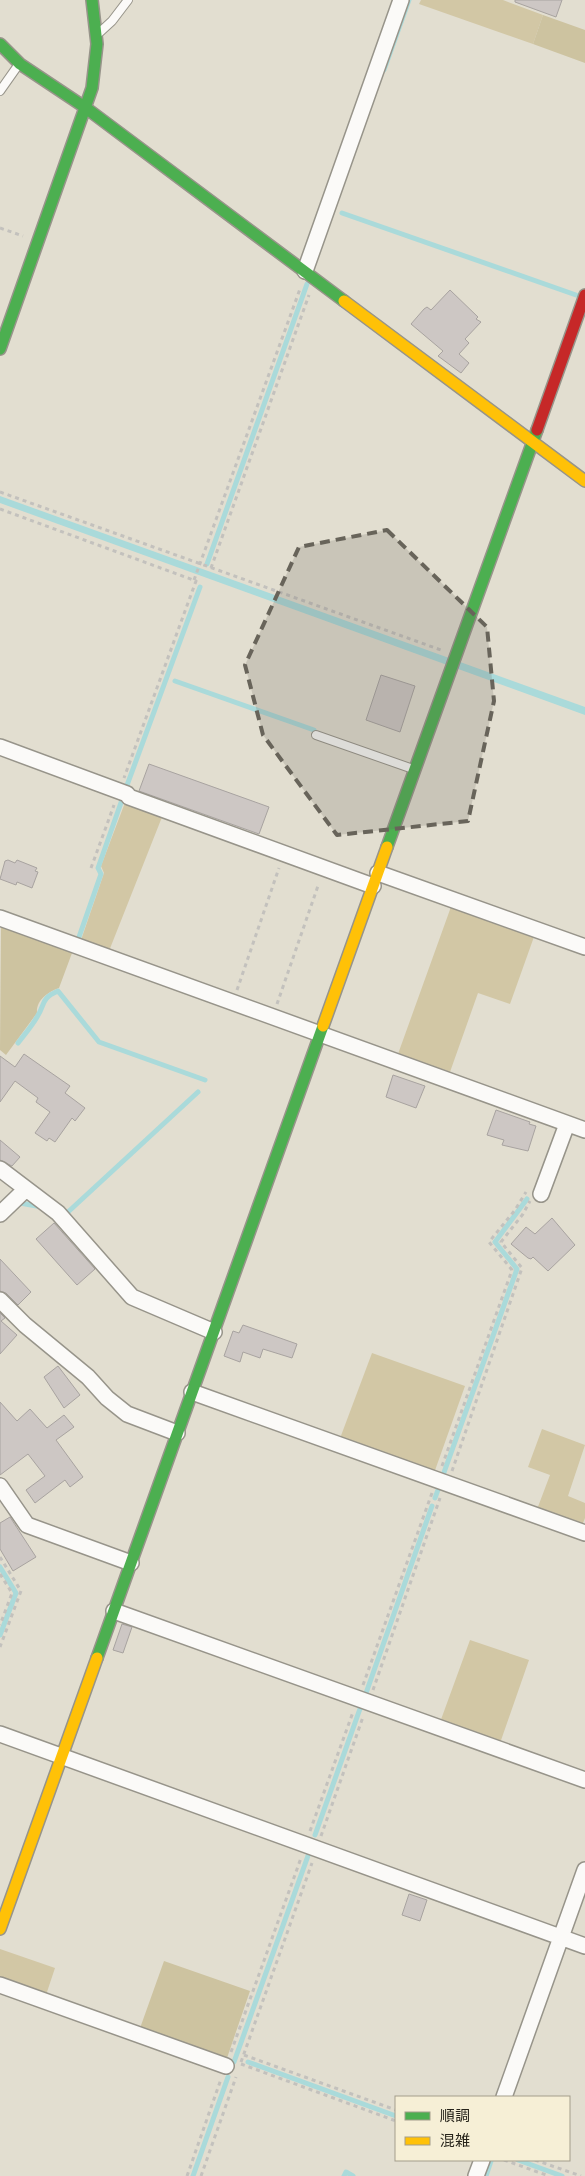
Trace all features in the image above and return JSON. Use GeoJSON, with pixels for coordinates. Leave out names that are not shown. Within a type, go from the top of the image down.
{"type":"FeatureCollection","features":[{"type":"Feature","properties":{"kind":"street"},"geometry":{"type":"LineString","coordinates":[[0,349],[86,108],[97,66],[98,33],[92,0]]}},
{"type":"Feature","properties":{"kind":"street"},"geometry":{"type":"LineString","coordinates":[[308,274],[401,0]]}},
{"type":"Feature","properties":{"kind":"street"},"geometry":{"type":"LineString","coordinates":[[0,44],[20,64],[86,108],[585,481]]}},
{"type":"Feature","properties":{"kind":"street"},"geometry":{"type":"LineString","coordinates":[[0,1929],[585,295]]}},
{"type":"Feature","properties":{"kind":"street"},"geometry":{"type":"LineString","coordinates":[[0,747],[127,794],[129,797],[324,868],[376,879],[585,947]]}},
{"type":"Feature","properties":{"kind":"street"},"geometry":{"type":"LineString","coordinates":[[0,918],[585,1130]]}},
{"type":"Feature","properties":{"kind":"street"},"geometry":{"type":"LineString","coordinates":[[541,1194],[567,1124]]}},
{"type":"Feature","properties":{"kind":"street"},"geometry":{"type":"LineString","coordinates":[[0,1169],[58,1213],[132,1297],[214,1332]]}},
{"type":"Feature","properties":{"kind":"street"},"geometry":{"type":"LineString","coordinates":[[0,1214],[26,1189]]}},
{"type":"Feature","properties":{"kind":"street"},"geometry":{"type":"LineString","coordinates":[[0,1300],[25,1325],[88,1377],[107,1398],[127,1414],[177,1433]]}},
{"type":"Feature","properties":{"kind":"street"},"geometry":{"type":"LineString","coordinates":[[192,1392],[585,1533]]}},
{"type":"Feature","properties":{"kind":"street"},"geometry":{"type":"LineString","coordinates":[[0,1486],[28,1525],[131,1563]]}},
{"type":"Feature","properties":{"kind":"street"},"geometry":{"type":"LineString","coordinates":[[114,1611],[585,1780]]}},
{"type":"Feature","properties":{"kind":"street"},"geometry":{"type":"LineString","coordinates":[[0,1734],[585,1946]]}},
{"type":"Feature","properties":{"kind":"street"},"geometry":{"type":"LineString","coordinates":[[504,2096],[585,1870]]}},
{"type":"Feature","properties":{"kind":"street"},"geometry":{"type":"LineString","coordinates":[[0,1985],[232,2070]]}},
{"type":"Feature","properties":{"kind":"street"},"geometry":{"type":"LineString","coordinates":[[476,2176],[482,2161]]}},
{"type":"Feature","properties":{"kind":"lane"},"geometry":{"type":"LineString","coordinates":[[98,33],[112,21],[128,0]]}},
{"type":"Feature","properties":{"kind":"lane"},"geometry":{"type":"LineString","coordinates":[[0,91],[20,64]]}},
{"type":"Feature","properties":{"kind":"lane"},"geometry":{"type":"LineString","coordinates":[[316,735],[415,770]]}},
{"type":"Feature","properties":{"kind":"path"},"geometry":{"type":"LineString","coordinates":[[91,868],[196,580],[195,578],[308,274]]}},
{"type":"Feature","properties":{"kind":"path"},"geometry":{"type":"LineString","coordinates":[[211,568],[308,274]]}},
{"type":"Feature","properties":{"kind":"path"},"geometry":{"type":"LineString","coordinates":[[0,492],[455,657]]}},
{"type":"Feature","properties":{"kind":"path"},"geometry":{"type":"LineString","coordinates":[[0,509],[195,578]]}},
{"type":"Feature","properties":{"kind":"path"},"geometry":{"type":"LineString","coordinates":[[232,1002],[284,854]]}},
{"type":"Feature","properties":{"kind":"path"},"geometry":{"type":"LineString","coordinates":[[273,1017],[324,868]]}},
{"type":"Feature","properties":{"kind":"path"},"geometry":{"type":"LineString","coordinates":[[200,2176],[232,2070],[363,1700],[429,1501],[443,1482],[522,1268],[501,1242],[523,1214],[533,1195],[526,1192],[515,1210],[489,1242],[512,1270],[443,1482],[438,1504],[363,1700],[311,1847],[240,2064],[395,2121]]}},
{"type":"Feature","properties":{"kind":"path"},"geometry":{"type":"LineString","coordinates":[[429,1501],[438,1504]]}},
{"type":"Feature","properties":{"kind":"path"},"geometry":{"type":"LineString","coordinates":[[0,1557],[21,1591],[0,1647]]}},
{"type":"Feature","properties":{"kind":"path"},"geometry":{"type":"LineString","coordinates":[[0,1574],[12,1593],[0,1625]]}},
{"type":"Feature","properties":{"kind":"path"},"geometry":{"type":"LineString","coordinates":[[244,2055],[395,2110]]}},
{"type":"Feature","properties":{"kind":"path"},"geometry":{"type":"LineString","coordinates":[[187,2176],[232,2070]]}},
{"type":"Feature","properties":{"kind":"path"},"geometry":{"type":"LineString","coordinates":[[507,2161],[549,2176]]}},
{"type":"Feature","properties":{"kind":"path"},"geometry":{"type":"LineString","coordinates":[[539,2161],[581,2176]]}},
{"type":"Feature","properties":{"kind":"highlighted area"},"geometry":{"type":"Polygon","coordinates":[[[387,530],[487,627],[494,701],[468,821],[337,835],[263,735],[245,665],[299,547],[387,530]]]}},
{"type":"Feature","properties":{"kind":"shaded area"},"geometry":{"type":"Polygon","coordinates":[[[421,0],[503,0],[543,15],[533,44],[419,4],[421,0]]]}},
{"type":"Feature","properties":{"kind":"shaded area"},"geometry":{"type":"Polygon","coordinates":[[[543,15],[585,30],[585,63],[533,44],[543,15]]]}},
{"type":"Feature","properties":{"kind":"shaded area"},"geometry":{"type":"Polygon","coordinates":[[[126,800],[164,812],[109,951],[81,940],[104,873],[101,866],[126,800]]]}},
{"type":"Feature","properties":{"kind":"shaded area"},"geometry":{"type":"Polygon","coordinates":[[[452,904],[535,934],[510,1004],[478,993],[450,1072],[398,1054],[452,904]]]}},
{"type":"Feature","properties":{"kind":"shaded area"},"geometry":{"type":"Polygon","coordinates":[[[1,927],[72,953],[59,988],[47,994],[41,1000],[38,1004],[37,1013],[6,1055],[0,1050],[1,927]]]}},
{"type":"Feature","properties":{"kind":"shaded area"},"geometry":{"type":"Polygon","coordinates":[[[372,1353],[465,1386],[433,1476],[339,1441],[372,1353]]]}},
{"type":"Feature","properties":{"kind":"shaded area"},"geometry":{"type":"Polygon","coordinates":[[[542,1429],[585,1445],[568,1496],[585,1503],[585,1518],[581,1528],[536,1512],[550,1475],[528,1467],[542,1429]]]}},
{"type":"Feature","properties":{"kind":"shaded area"},"geometry":{"type":"Polygon","coordinates":[[[470,1640],[529,1660],[499,1746],[439,1725],[470,1640]]]}},
{"type":"Feature","properties":{"kind":"shaded area"},"geometry":{"type":"Polygon","coordinates":[[[0,1949],[55,1968],[45,1998],[0,1982],[0,1949]]]}},
{"type":"Feature","properties":{"kind":"shaded area"},"geometry":{"type":"Polygon","coordinates":[[[164,1961],[250,1991],[226,2061],[139,2031],[164,1961]]]}},
{"type":"Feature","properties":{"kind":"water"},"geometry":{"type":"Polygon","coordinates":[[[0,496],[585,707],[585,715],[0,503],[0,496]]]}},
{"type":"Feature","properties":{"kind":"building"},"geometry":{"type":"Polygon","coordinates":[[[515,0],[562,0],[556,17],[515,2],[515,0]]]}},
{"type":"Feature","properties":{"kind":"building"},"geometry":{"type":"Polygon","coordinates":[[[450,290],[478,317],[476,319],[481,322],[465,339],[469,343],[459,354],[469,363],[461,373],[438,356],[443,351],[411,324],[424,309],[427,307],[431,310],[450,290]]]}},
{"type":"Feature","properties":{"kind":"building"},"geometry":{"type":"Polygon","coordinates":[[[381,675],[415,686],[400,732],[366,720],[381,675]]]}},
{"type":"Feature","properties":{"kind":"building"},"geometry":{"type":"Polygon","coordinates":[[[149,764],[269,807],[259,834],[139,791],[149,764]]]}},
{"type":"Feature","properties":{"kind":"building"},"geometry":{"type":"Polygon","coordinates":[[[8,860],[15,863],[17,860],[37,868],[35,871],[38,872],[32,888],[17,882],[16,885],[0,879],[5,861],[8,860]]]}},
{"type":"Feature","properties":{"kind":"building"},"geometry":{"type":"Polygon","coordinates":[[[24,1054],[70,1086],[65,1093],[85,1108],[75,1121],[72,1118],[55,1142],[49,1138],[47,1141],[35,1133],[50,1112],[36,1102],[38,1098],[15,1081],[0,1102],[0,1056],[15,1067],[24,1054]]]}},
{"type":"Feature","properties":{"kind":"building"},"geometry":{"type":"Polygon","coordinates":[[[393,1075],[425,1086],[416,1108],[386,1097],[393,1075]]]}},
{"type":"Feature","properties":{"kind":"building"},"geometry":{"type":"Polygon","coordinates":[[[496,1110],[536,1126],[528,1151],[502,1145],[504,1140],[487,1135],[496,1110]]]}},
{"type":"Feature","properties":{"kind":"building"},"geometry":{"type":"Polygon","coordinates":[[[0,1140],[20,1157],[12,1166],[0,1160],[0,1140]]]}},
{"type":"Feature","properties":{"kind":"building"},"geometry":{"type":"Polygon","coordinates":[[[552,1218],[575,1245],[548,1271],[533,1257],[531,1259],[528,1258],[511,1244],[526,1227],[535,1234],[552,1218]]]}},
{"type":"Feature","properties":{"kind":"building"},"geometry":{"type":"Polygon","coordinates":[[[54,1223],[95,1269],[77,1285],[36,1239],[54,1223]]]}},
{"type":"Feature","properties":{"kind":"building"},"geometry":{"type":"Polygon","coordinates":[[[0,1259],[31,1292],[18,1305],[6,1293],[0,1291],[0,1259]]]}},
{"type":"Feature","properties":{"kind":"building"},"geometry":{"type":"Polygon","coordinates":[[[0,1313],[5,1318],[1,1321],[17,1335],[0,1354],[0,1313]]]}},
{"type":"Feature","properties":{"kind":"building"},"geometry":{"type":"Polygon","coordinates":[[[243,1325],[297,1344],[292,1358],[263,1349],[260,1358],[243,1352],[240,1362],[224,1356],[233,1331],[239,1333],[243,1325]]]}},
{"type":"Feature","properties":{"kind":"building"},"geometry":{"type":"Polygon","coordinates":[[[58,1366],[80,1395],[64,1408],[44,1377],[58,1366]]]}},
{"type":"Feature","properties":{"kind":"building"},"geometry":{"type":"Polygon","coordinates":[[[0,1402],[17,1421],[30,1409],[47,1428],[64,1415],[74,1427],[56,1440],[83,1477],[70,1487],[65,1480],[35,1503],[26,1490],[45,1476],[28,1454],[0,1475],[0,1402]]]}},
{"type":"Feature","properties":{"kind":"building"},"geometry":{"type":"Polygon","coordinates":[[[10,1517],[36,1557],[13,1571],[0,1549],[0,1523],[10,1517]]]}},
{"type":"Feature","properties":{"kind":"building"},"geometry":{"type":"Polygon","coordinates":[[[122,1624],[132,1627],[123,1653],[113,1650],[122,1624]]]}},
{"type":"Feature","properties":{"kind":"building"},"geometry":{"type":"Polygon","coordinates":[[[409,1894],[427,1900],[420,1921],[402,1915],[409,1894]]]}},
{"type":"Feature","properties":{"kind":"waterway"},"geometry":{"type":"LineString","coordinates":[[384,70],[409,0]]}},
{"type":"Feature","properties":{"kind":"waterway"},"geometry":{"type":"LineString","coordinates":[[342,213],[576,295]]}},
{"type":"Feature","properties":{"kind":"waterway"},"geometry":{"type":"LineString","coordinates":[[207,564],[307,284]]}},
{"type":"Feature","properties":{"kind":"waterway"},"geometry":{"type":"LineString","coordinates":[[126,788],[200,587]]}},
{"type":"Feature","properties":{"kind":"waterway"},"geometry":{"type":"LineString","coordinates":[[175,681],[314,730]]}},
{"type":"Feature","properties":{"kind":"waterway"},"geometry":{"type":"LineString","coordinates":[[79,937],[101,874],[98,868],[123,797]]}},
{"type":"Feature","properties":{"kind":"waterway"},"geometry":{"type":"LineString","coordinates":[[18,1043],[35,1020],[48,996],[58,991],[99,1042],[205,1080]]}},
{"type":"Feature","properties":{"kind":"waterway"},"geometry":{"type":"LineString","coordinates":[[64,1212],[68,1212],[198,1092]]}},
{"type":"Feature","properties":{"kind":"waterway"},"geometry":{"type":"LineString","coordinates":[[442,1478],[517,1269],[495,1242],[527,1199]]}},
{"type":"Feature","properties":{"kind":"waterway"},"geometry":{"type":"LineString","coordinates":[[17,1206],[20,1203],[42,1207]]}},
{"type":"Feature","properties":{"kind":"waterway"},"geometry":{"type":"LineString","coordinates":[[435,1498],[439,1487]]}},
{"type":"Feature","properties":{"kind":"waterway"},"geometry":{"type":"LineString","coordinates":[[365,1696],[432,1506]]}},
{"type":"Feature","properties":{"kind":"waterway"},"geometry":{"type":"LineString","coordinates":[[0,1567],[16,1593],[0,1635]]}},
{"type":"Feature","properties":{"kind":"waterway"},"geometry":{"type":"LineString","coordinates":[[315,1835],[361,1706]]}},
{"type":"Feature","properties":{"kind":"waterway"},"geometry":{"type":"LineString","coordinates":[[234,2062],[309,1853]]}},
{"type":"Feature","properties":{"kind":"waterway"},"geometry":{"type":"LineString","coordinates":[[248,2062],[395,2116]]}},
{"type":"Feature","properties":{"kind":"waterway"},"geometry":{"type":"LineString","coordinates":[[193,2176],[228,2077]]}},
{"type":"Feature","properties":{"kind":"waterway"},"geometry":{"type":"LineString","coordinates":[[486,2176],[491,2161]]}},
{"type":"Feature","properties":{"kind":"waterway"},"geometry":{"type":"LineString","coordinates":[[521,2161],[562,2176]]}},
{"type":"Feature","properties":{"kind":"waterway"},"geometry":{"type":"LineString","coordinates":[[344,2176],[346,2172],[353,2176]]}},
{"type":"Feature","properties":{"kind":"traffic: fast"},"geometry":{"type":"LineString","coordinates":[[0,349],[92,88],[97,44],[92,0]]}},
{"type":"Feature","properties":{"kind":"traffic: fast"},"geometry":{"type":"LineString","coordinates":[[0,44],[20,64],[86,108],[344,301]]}},
{"type":"Feature","properties":{"kind":"traffic: fast"},"geometry":{"type":"LineString","coordinates":[[387,847],[537,430]]}},
{"type":"Feature","properties":{"kind":"traffic: fast"},"geometry":{"type":"LineString","coordinates":[[97,1658],[323,1026]]}},
{"type":"Feature","properties":{"kind":"traffic: slow"},"geometry":{"type":"LineString","coordinates":[[344,301],[585,481]]}},
{"type":"Feature","properties":{"kind":"traffic: slow"},"geometry":{"type":"LineString","coordinates":[[323,1026],[387,847]]}},
{"type":"Feature","properties":{"kind":"traffic: slow"},"geometry":{"type":"LineString","coordinates":[[0,1929],[97,1658]]}},
{"type":"Feature","properties":{"kind":"traffic: jam"},"geometry":{"type":"LineString","coordinates":[[537,430],[585,295]]}}]}
